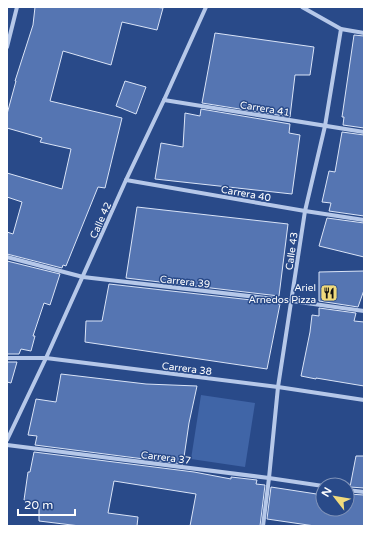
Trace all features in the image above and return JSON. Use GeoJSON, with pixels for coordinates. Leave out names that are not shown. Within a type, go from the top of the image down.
{"type":"FeatureCollection","features":[{"type":"Feature","properties":{"kind":"street"},"geometry":{"type":"LineString","coordinates":[[7,47],[17,7]]}},
{"type":"Feature","properties":{"kind":"street","name":"Calle 42"},"geometry":{"type":"LineString","coordinates":[[7,440],[83,278],[126,180],[206,7]]}},
{"type":"Feature","properties":{"kind":"street"},"geometry":{"type":"LineString","coordinates":[[302,7],[341,29],[364,33]]}},
{"type":"Feature","properties":{"kind":"street","name":"Calle 43"},"geometry":{"type":"LineString","coordinates":[[263,526],[278,387],[305,211],[325,126],[341,29]]}},
{"type":"Feature","properties":{"kind":"street","name":"Carrera 41"},"geometry":{"type":"LineString","coordinates":[[164,100],[364,132]]}},
{"type":"Feature","properties":{"kind":"street","name":"Carrera 40"},"geometry":{"type":"LineString","coordinates":[[126,180],[364,220]]}},
{"type":"Feature","properties":{"kind":"street","name":"Carrera 39"},"geometry":{"type":"LineString","coordinates":[[7,257],[83,278],[292,301],[364,311]]}},
{"type":"Feature","properties":{"kind":"street","name":"Carrera 38"},"geometry":{"type":"LineString","coordinates":[[7,358],[46,358],[278,387],[364,400]]}},
{"type":"Feature","properties":{"kind":"street","name":"Carrera 37"},"geometry":{"type":"LineString","coordinates":[[7,445],[315,485]]}},
{"type":"Feature","properties":{"kind":"shaded area"},"geometry":{"type":"Polygon","coordinates":[[[201,395],[255,403],[245,467],[191,459],[201,395]]]}},
{"type":"Feature","properties":{"kind":"building"},"geometry":{"type":"Polygon","coordinates":[[[35,7],[163,8],[157,30],[122,22],[111,65],[63,51],[50,101],[122,118],[105,188],[98,187],[66,266],[63,265],[62,268],[7,254],[7,232],[13,234],[22,202],[7,197],[7,173],[62,189],[71,149],[40,142],[42,138],[7,128],[7,114],[15,81],[33,25],[35,7]]]}},
{"type":"Feature","properties":{"kind":"building"},"geometry":{"type":"Polygon","coordinates":[[[215,33],[314,47],[310,75],[295,75],[290,117],[202,103],[215,33]]]}},
{"type":"Feature","properties":{"kind":"building"},"geometry":{"type":"Polygon","coordinates":[[[354,35],[364,36],[364,128],[343,125],[344,117],[342,117],[354,35]]]}},
{"type":"Feature","properties":{"kind":"building"},"geometry":{"type":"Polygon","coordinates":[[[125,81],[146,87],[136,114],[116,106],[125,81]]]}},
{"type":"Feature","properties":{"kind":"building"},"geometry":{"type":"Polygon","coordinates":[[[201,109],[290,124],[289,133],[300,135],[292,194],[155,179],[161,143],[183,147],[185,113],[200,116],[201,109]]]}},
{"type":"Feature","properties":{"kind":"building"},"geometry":{"type":"Polygon","coordinates":[[[342,132],[364,135],[364,216],[329,211],[331,203],[322,202],[329,171],[335,172],[342,132]]]}},
{"type":"Feature","properties":{"kind":"building"},"geometry":{"type":"Polygon","coordinates":[[[137,207],[288,224],[279,296],[126,278],[137,207]]]}},
{"type":"Feature","properties":{"kind":"building"},"geometry":{"type":"Polygon","coordinates":[[[327,218],[364,223],[364,257],[319,246],[327,218]]]}},
{"type":"Feature","properties":{"kind":"building"},"geometry":{"type":"Polygon","coordinates":[[[7,261],[60,274],[50,305],[44,303],[33,336],[35,336],[31,351],[21,349],[19,354],[7,354],[7,261]]]}},
{"type":"Feature","properties":{"kind":"building"},"geometry":{"type":"Polygon","coordinates":[[[364,271],[364,290],[358,307],[319,301],[319,272],[364,271]]]}},
{"type":"Feature","properties":{"kind":"building"},"geometry":{"type":"Polygon","coordinates":[[[109,284],[280,304],[267,369],[85,342],[86,321],[102,321],[109,284]]]}},
{"type":"Feature","properties":{"kind":"building"},"geometry":{"type":"Polygon","coordinates":[[[319,308],[356,313],[354,321],[364,322],[364,386],[301,376],[312,315],[319,316],[319,308]]]}},
{"type":"Feature","properties":{"kind":"building"},"geometry":{"type":"Polygon","coordinates":[[[7,362],[17,362],[11,383],[7,382],[7,362]]]}},
{"type":"Feature","properties":{"kind":"building"},"geometry":{"type":"Polygon","coordinates":[[[61,374],[146,384],[197,386],[189,423],[183,464],[35,445],[37,436],[28,435],[36,399],[56,402],[61,374]]]}},
{"type":"Feature","properties":{"kind":"building"},"geometry":{"type":"Polygon","coordinates":[[[34,452],[194,472],[231,479],[231,477],[257,480],[256,484],[265,485],[260,526],[190,526],[196,494],[114,481],[108,513],[138,517],[137,526],[80,526],[39,521],[39,505],[24,500],[28,472],[30,472],[34,452]]]}},
{"type":"Feature","properties":{"kind":"building"},"geometry":{"type":"Polygon","coordinates":[[[356,456],[364,456],[364,488],[355,487],[355,477],[352,477],[356,456]]]}},
{"type":"Feature","properties":{"kind":"building"},"geometry":{"type":"Polygon","coordinates":[[[271,487],[315,494],[315,517],[355,517],[355,494],[364,495],[364,526],[315,526],[267,519],[271,487]]]}},
{"type":"Feature","properties":{"kind":"place","name":"Ariel Arnedos Pizza"},"geometry":{"type":"Point","coordinates":[329,293]}}]}
